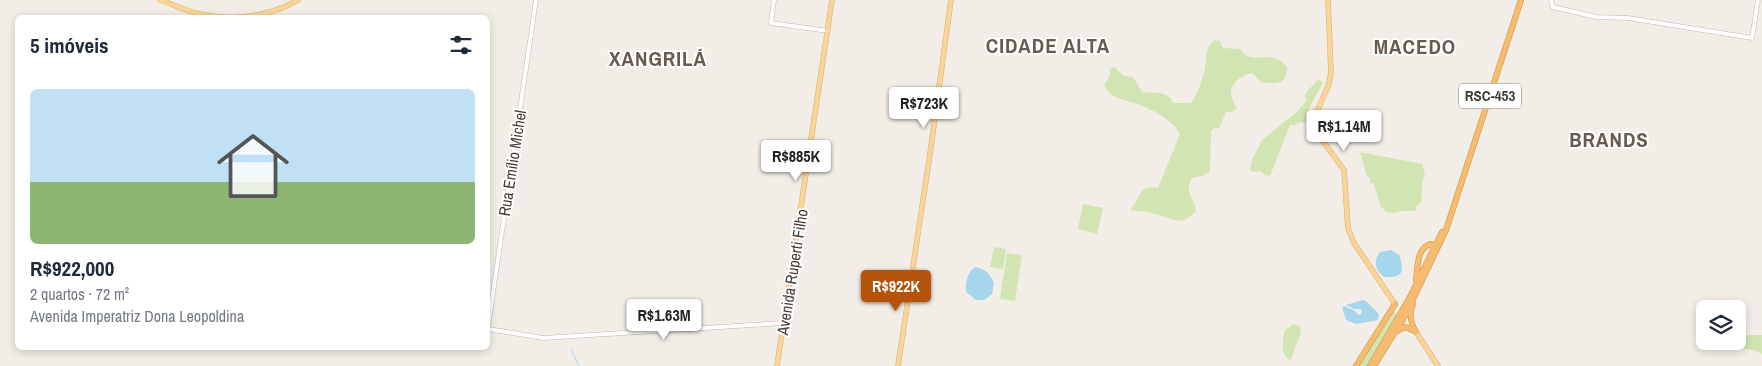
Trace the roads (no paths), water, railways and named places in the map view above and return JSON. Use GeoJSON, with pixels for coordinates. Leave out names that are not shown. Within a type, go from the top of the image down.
{"type":"FeatureCollection","features":[{"type":"Feature","properties":{"kind":"highway","name":"RSC-453"},"geometry":{"type":"LineString","coordinates":[[1370,366],[1433,259],[1446,230],[1521,0]]}},
{"type":"Feature","properties":{"kind":"highway","name":"RSC-453"},"geometry":{"type":"LineString","coordinates":[[1374,366],[1416,288],[1459,192]]}},
{"type":"Feature","properties":{"kind":"highway"},"geometry":{"type":"LineString","coordinates":[[1416,332],[1412,326],[1411,318],[1420,255],[1431,244],[1434,248],[1433,259]]}},
{"type":"Feature","properties":{"kind":"highway"},"geometry":{"type":"LineString","coordinates":[[1356,366],[1395,304],[1404,302],[1410,297]]}},
{"type":"Feature","properties":{"kind":"highway"},"geometry":{"type":"LineString","coordinates":[[1395,304],[1398,312],[1397,321]]}},
{"type":"Feature","properties":{"kind":"highway"},"geometry":{"type":"LineString","coordinates":[[1388,343],[1401,328],[1407,328],[1416,332]]}},
{"type":"Feature","properties":{"kind":"main road"},"geometry":{"type":"LineString","coordinates":[[160,0],[195,13],[210,15]]}},
{"type":"Feature","properties":{"kind":"main road"},"geometry":{"type":"LineString","coordinates":[[248,15],[281,9],[298,0]]}},
{"type":"Feature","properties":{"kind":"main road","name":"Avenida Ruperti Filho"},"geometry":{"type":"LineString","coordinates":[[777,366],[832,0]]}},
{"type":"Feature","properties":{"kind":"main road"},"geometry":{"type":"LineString","coordinates":[[898,366],[951,0]]}},
{"type":"Feature","properties":{"kind":"main road"},"geometry":{"type":"LineString","coordinates":[[1328,0],[1332,72],[1329,84],[1315,116],[1314,129],[1344,170],[1348,228],[1354,242],[1395,304]]}},
{"type":"Feature","properties":{"kind":"main road"},"geometry":{"type":"LineString","coordinates":[[1416,332],[1438,366]]}},
{"type":"Feature","properties":{"kind":"street","name":"Rua Emílio Michel"},"geometry":{"type":"LineString","coordinates":[[490,314],[536,0]]}},
{"type":"Feature","properties":{"kind":"street"},"geometry":{"type":"LineString","coordinates":[[774,0],[771,23],[828,31]]}},
{"type":"Feature","properties":{"kind":"street"},"geometry":{"type":"LineString","coordinates":[[1551,0],[1553,7],[1596,17],[1628,18],[1752,38],[1758,0]]}},
{"type":"Feature","properties":{"kind":"street"},"geometry":{"type":"LineString","coordinates":[[490,328],[543,338],[784,324]]}},
{"type":"Feature","properties":{"kind":"water"},"geometry":{"type":"Polygon","coordinates":[[[1391,250],[1399,255],[1402,269],[1399,275],[1385,277],[1377,269],[1376,259],[1380,252],[1391,250]]]}},
{"type":"Feature","properties":{"kind":"water"},"geometry":{"type":"Polygon","coordinates":[[[975,267],[987,273],[994,284],[992,294],[984,300],[976,300],[966,292],[967,278],[975,267]]]}},
{"type":"Feature","properties":{"kind":"water"},"geometry":{"type":"Polygon","coordinates":[[[1363,300],[1379,314],[1378,320],[1356,324],[1346,320],[1342,308],[1344,306],[1355,311],[1358,315],[1361,314],[1361,309],[1354,309],[1346,305],[1363,300]]]}},
{"type":"Feature","properties":{"kind":"waterway"},"geometry":{"type":"LineString","coordinates":[[571,349],[579,366]]}},
{"type":"Feature","properties":{"kind":"district","name":"CIDADE ALTA"},"geometry":{"type":"Point","coordinates":[1048,46]}},
{"type":"Feature","properties":{"kind":"district","name":"MACEDO"},"geometry":{"type":"Point","coordinates":[1415,47]}},
{"type":"Feature","properties":{"kind":"district","name":"XANGRILÁ"},"geometry":{"type":"Point","coordinates":[658,59]}},
{"type":"Feature","properties":{"kind":"district","name":"BRANDS"},"geometry":{"type":"Point","coordinates":[1609,140]}}]}
